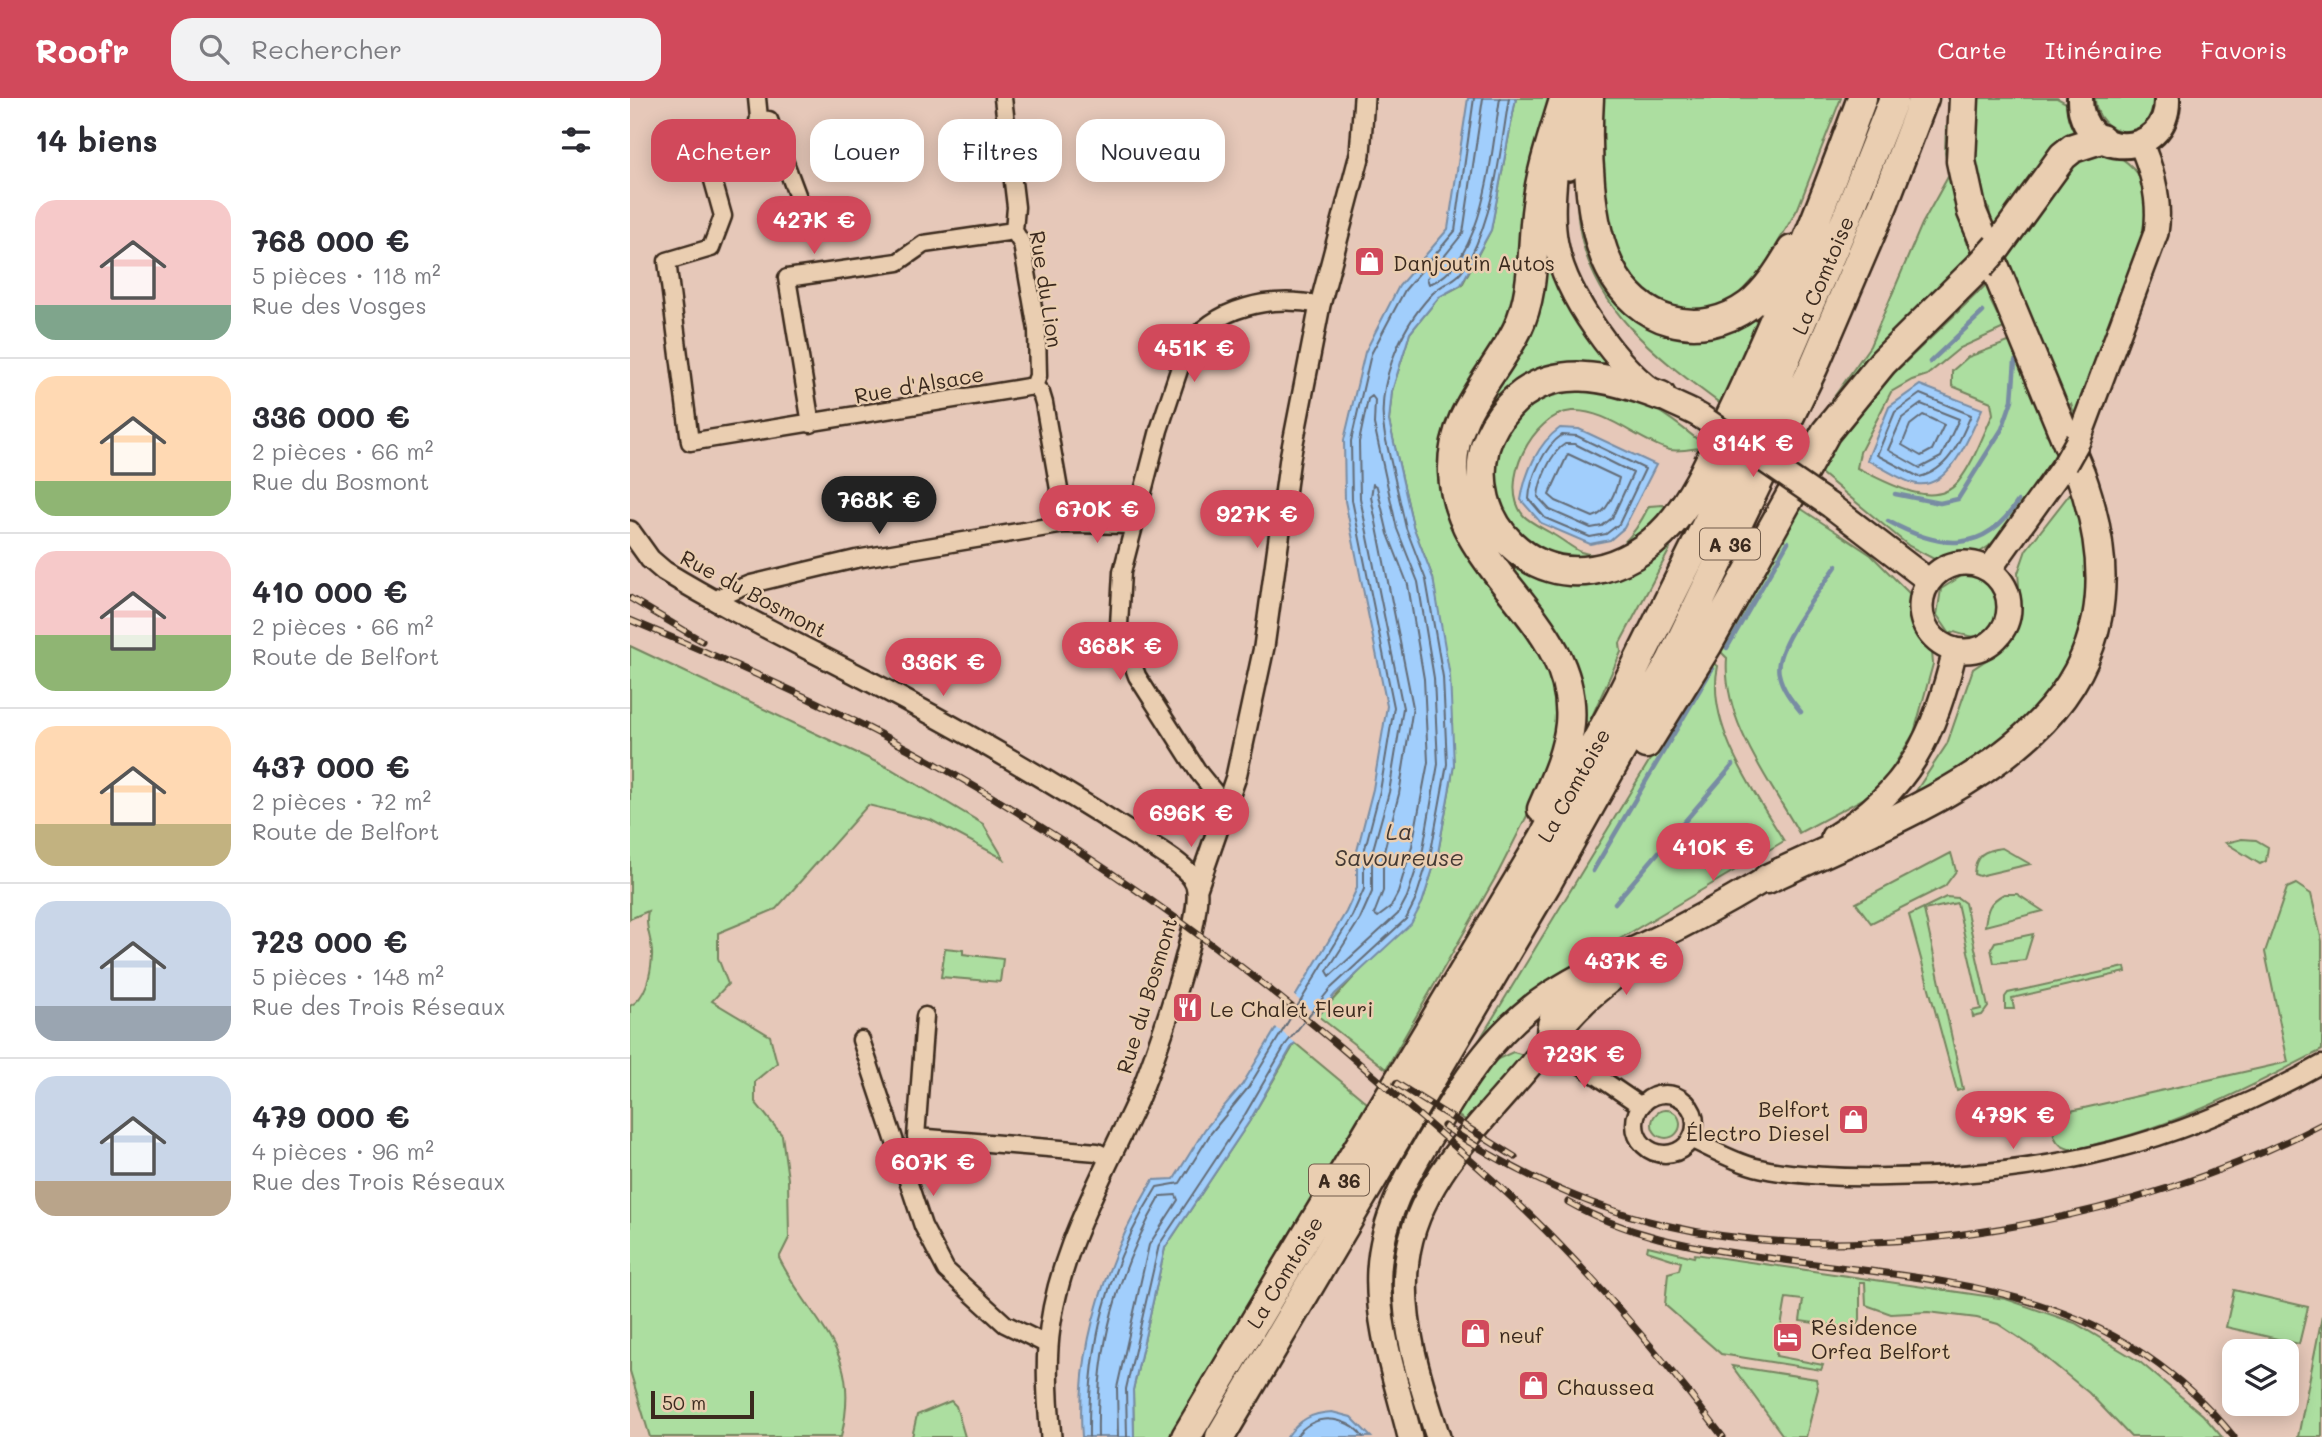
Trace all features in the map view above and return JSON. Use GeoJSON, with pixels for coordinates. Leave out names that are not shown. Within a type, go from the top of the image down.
{"type":"FeatureCollection","features":[{"type":"Feature","properties":{"kind":"highway"},"geometry":{"type":"LineString","coordinates":[[1661,396],[1611,379],[1580,375],[1547,381],[1513,401],[1492,429],[1481,474],[1489,512],[1508,541],[1540,564],[1584,572],[1628,560],[1670,525],[1698,481],[1798,268],[1862,98]]}},
{"type":"Feature","properties":{"kind":"highway","name":"La Comtoise"},"geometry":{"type":"LineString","coordinates":[[1186,1437],[1576,781],[1724,493],[1815,293],[1894,98]]}},
{"type":"Feature","properties":{"kind":"highway","name":"La Comtoise"},"geometry":{"type":"LineString","coordinates":[[1220,1437],[1495,971],[1638,722],[1722,560],[1842,302],[1924,98]]}},
{"type":"Feature","properties":{"kind":"highway"},"geometry":{"type":"LineString","coordinates":[[1767,878],[1903,815],[1960,784],[2008,752],[2043,722],[2058,704],[2070,687],[2093,636],[2101,576],[2093,515],[2080,473],[1972,212],[1961,161],[1964,98]]}},
{"type":"Feature","properties":{"kind":"highway"},"geometry":{"type":"LineString","coordinates":[[1574,99],[1589,140],[1594,202],[1607,261],[1620,284],[1641,307],[1681,324],[1698,324],[1726,318],[1763,292],[1797,241],[1844,145]]}},
{"type":"Feature","properties":{"kind":"highway"},"geometry":{"type":"LineString","coordinates":[[1491,923],[1558,773],[1568,739],[1570,699],[1566,679],[1553,648],[1487,562],[1468,530],[1455,492],[1453,459],[1466,410],[1511,341],[1525,309],[1539,188],[1574,99]]}},
{"type":"Feature","properties":{"kind":"highway"},"geometry":{"type":"LineString","coordinates":[[1495,971],[1622,783],[1701,656],[1826,432],[1883,362],[1988,256],[2063,156],[2073,148],[2101,139]]}},
{"type":"Feature","properties":{"kind":"main road"},"geometry":{"type":"LineString","coordinates":[[2076,101],[2089,129],[2101,139],[2120,146],[2150,137],[2161,124],[2167,98]]}},
{"type":"Feature","properties":{"kind":"main road"},"geometry":{"type":"LineString","coordinates":[[1574,99],[1556,169],[1556,243],[1567,280],[1582,311],[1602,337],[1661,396],[1700,416],[1831,506],[1929,581]]}},
{"type":"Feature","properties":{"kind":"main road"},"geometry":{"type":"LineString","coordinates":[[1574,99],[1566,201],[1573,261],[1601,319],[1632,354],[1700,416]]}},
{"type":"Feature","properties":{"kind":"main road"},"geometry":{"type":"LineString","coordinates":[[1990,570],[2065,464],[2078,441],[2156,233],[2159,211],[2155,187],[2140,142]]}},
{"type":"Feature","properties":{"kind":"main road"},"geometry":{"type":"LineString","coordinates":[[1957,564],[1974,564],[1990,570],[2001,582],[2008,597],[2009,613],[2004,629],[1994,641],[1979,649],[1955,650],[1937,642],[1922,618],[1922,599],[1929,581],[1941,570],[1957,564]]}},
{"type":"Feature","properties":{"kind":"main road"},"geometry":{"type":"LineString","coordinates":[[1407,1427],[1384,1331],[1379,1293],[1384,1234],[1399,1190],[1482,1054],[1529,1007],[1767,878],[1866,816],[1903,779],[1930,735],[1955,650]]}},
{"type":"Feature","properties":{"kind":"main road"},"geometry":{"type":"LineString","coordinates":[[1438,1437],[1423,1392],[1406,1302],[1406,1260],[1415,1222],[1431,1189],[1582,1005],[1680,927]]}},
{"type":"Feature","properties":{"kind":"main road"},"geometry":{"type":"LineString","coordinates":[[1549,1043],[1547,1025],[1555,1010],[1610,961]]}},
{"type":"Feature","properties":{"kind":"street"},"geometry":{"type":"LineString","coordinates":[[757,98],[759,118],[769,120],[808,224]]}},
{"type":"Feature","properties":{"kind":"street","name":"Rue du Lion"},"geometry":{"type":"LineString","coordinates":[[1003,98],[1016,206],[1014,231],[1022,244],[1037,330],[1038,376],[1034,386],[1041,393],[1044,403],[1065,524]]}},
{"type":"Feature","properties":{"kind":"street"},"geometry":{"type":"LineString","coordinates":[[1197,889],[1236,777],[1264,647],[1290,458],[1320,305],[1360,154],[1364,98]]}},
{"type":"Feature","properties":{"kind":"street","name":"Rue d'Alsace"},"geometry":{"type":"LineString","coordinates":[[759,118],[752,143],[707,159],[723,216],[711,248],[667,261],[690,442],[1034,386]]}},
{"type":"Feature","properties":{"kind":"street"},"geometry":{"type":"LineString","coordinates":[[811,424],[787,278],[898,262],[924,244],[1014,231]]}},
{"type":"Feature","properties":{"kind":"street"},"geometry":{"type":"LineString","coordinates":[[1225,805],[1210,789],[1137,676],[1119,625],[1122,572],[1169,396],[1186,349],[1194,337],[1231,312],[1263,302],[1295,300],[1320,305]]}},
{"type":"Feature","properties":{"kind":"street"},"geometry":{"type":"LineString","coordinates":[[716,602],[722,596],[751,584],[856,559],[1065,524],[1134,525]]}},
{"type":"Feature","properties":{"kind":"street","name":"Rue du Bosmont"},"geometry":{"type":"LineString","coordinates":[[630,531],[650,559],[664,571],[716,602],[903,699],[1078,799],[1178,864],[1192,876],[1197,889],[1190,940],[1158,1046],[1067,1260],[1048,1345],[1051,1437]]}},
{"type":"Feature","properties":{"kind":"street"},"geometry":{"type":"LineString","coordinates":[[925,1016],[916,1137],[1097,1152],[1109,1158]]}},
{"type":"Feature","properties":{"kind":"street"},"geometry":{"type":"LineString","coordinates":[[861,1040],[923,1226],[946,1270],[1005,1324],[1048,1345]]}},
{"type":"Feature","properties":{"kind":"street"},"geometry":{"type":"LineString","coordinates":[[1549,1043],[1641,1106]]}},
{"type":"Feature","properties":{"kind":"street"},"geometry":{"type":"LineString","coordinates":[[1692,1140],[1755,1167],[1859,1178],[1939,1177],[2033,1168],[2132,1147],[2212,1119],[2322,1064]]}},
{"type":"Feature","properties":{"kind":"street"},"geometry":{"type":"LineString","coordinates":[[1656,1095],[1680,1097],[1695,1116],[1692,1140],[1671,1154],[1647,1149],[1635,1128],[1641,1106],[1656,1095]]}},
{"type":"Feature","properties":{"kind":"green space"},"geometry":{"type":"Polygon","coordinates":[[[1516,98],[1552,98],[1516,301],[1446,441],[1528,628],[1553,676],[1558,730],[1539,792],[1498,873],[1386,1069],[1318,1016],[1422,903],[1438,853],[1454,765],[1433,578],[1413,526],[1389,421],[1392,391],[1410,333],[1439,297],[1462,285],[1491,230],[1516,98]]]}},
{"type":"Feature","properties":{"kind":"green space"},"geometry":{"type":"Polygon","coordinates":[[[1602,98],[1841,98],[1798,208],[1764,267],[1729,305],[1694,313],[1663,307],[1625,276],[1605,211],[1601,173],[1602,98]]]}},
{"type":"Feature","properties":{"kind":"green space"},"geometry":{"type":"Polygon","coordinates":[[[1974,98],[2057,98],[2070,105],[2082,132],[1994,235],[1989,209],[1980,200],[1972,156],[1974,98]]]}},
{"type":"Feature","properties":{"kind":"green space"},"geometry":{"type":"Polygon","coordinates":[[[2095,98],[2158,98],[2151,119],[2143,127],[2124,131],[2107,124],[2097,109],[2095,98]]]}},
{"type":"Feature","properties":{"kind":"green space"},"geometry":{"type":"Polygon","coordinates":[[[1954,124],[1968,229],[1965,240],[1976,255],[1830,412],[1829,404],[1870,346],[1922,224],[1949,175],[1945,153],[1946,127],[1954,124]]]}},
{"type":"Feature","properties":{"kind":"green space"},"geometry":{"type":"Polygon","coordinates":[[[2109,151],[2126,162],[2140,177],[2146,189],[2147,208],[2122,303],[2076,420],[2071,404],[2065,406],[2012,286],[2015,279],[2004,264],[2079,158],[2109,151]]]}},
{"type":"Feature","properties":{"kind":"green space"},"geometry":{"type":"Polygon","coordinates":[[[1579,156],[1591,224],[1650,323],[1759,309],[1771,311],[1725,407],[1653,351],[1632,330],[1598,283],[1586,256],[1579,225],[1579,156]]]}},
{"type":"Feature","properties":{"kind":"green space"},"geometry":{"type":"Polygon","coordinates":[[[1550,236],[1626,373],[1550,372],[1478,448],[1526,569],[1663,546],[1670,549],[1620,643],[1621,652],[1589,723],[1579,719],[1472,520],[1464,451],[1550,236]]]}},
{"type":"Feature","properties":{"kind":"green space"},"geometry":{"type":"Polygon","coordinates":[[[1989,282],[1990,300],[2004,328],[1960,348],[1927,375],[1891,392],[1860,452],[1857,468],[1908,491],[1935,494],[1948,491],[1958,482],[1973,458],[1993,414],[1991,402],[1952,386],[1952,371],[1968,357],[2011,341],[2052,431],[2046,434],[2059,446],[2059,453],[2013,521],[1989,546],[1980,552],[1934,559],[1909,546],[1816,469],[1890,377],[1989,282]]]}},
{"type":"Feature","properties":{"kind":"green space"},"geometry":{"type":"Polygon","coordinates":[[[1569,385],[1611,391],[1644,403],[1707,447],[1670,450],[1610,420],[1585,412],[1572,411],[1557,415],[1544,424],[1523,452],[1514,486],[1516,502],[1530,521],[1581,552],[1605,554],[1566,562],[1522,541],[1502,515],[1494,482],[1502,437],[1534,397],[1569,385]]]}},
{"type":"Feature","properties":{"kind":"green space"},"geometry":{"type":"Polygon","coordinates":[[[2075,487],[2094,585],[2073,668],[2000,752],[1914,794],[1947,744],[1973,669],[2004,648],[2017,627],[2021,610],[2018,573],[2026,550],[2075,487]]]}},
{"type":"Feature","properties":{"kind":"green space"},"geometry":{"type":"Polygon","coordinates":[[[1663,505],[1671,510],[1634,548],[1605,554],[1631,535],[1649,506],[1663,505]]]}},
{"type":"Feature","properties":{"kind":"green space"},"geometry":{"type":"Polygon","coordinates":[[[1797,506],[1871,555],[1911,595],[1916,623],[1932,652],[1933,664],[1914,733],[1885,780],[1863,799],[1799,833],[1750,750],[1732,705],[1727,681],[1727,658],[1717,648],[1797,506]]]}},
{"type":"Feature","properties":{"kind":"green space"},"geometry":{"type":"Polygon","coordinates":[[[1963,575],[1987,583],[1993,588],[1999,603],[1997,621],[1992,628],[1978,637],[1954,632],[1950,634],[1937,615],[1941,589],[1963,575]]]}},
{"type":"Feature","properties":{"kind":"green space"},"geometry":{"type":"Polygon","coordinates":[[[630,646],[891,769],[983,824],[1004,859],[931,820],[868,805],[776,909],[718,933],[718,958],[728,984],[712,1001],[770,1036],[777,1063],[755,1081],[755,1102],[782,1135],[788,1179],[789,1238],[779,1258],[820,1322],[840,1360],[846,1382],[846,1407],[841,1437],[650,1437],[630,1371],[630,1006],[644,991],[652,956],[648,911],[630,919],[630,646]]]}},
{"type":"Feature","properties":{"kind":"green space"},"geometry":{"type":"Polygon","coordinates":[[[1710,661],[1718,666],[1716,688],[1719,711],[1735,758],[1784,841],[1524,996],[1477,1044],[1710,661]]]}},
{"type":"Feature","properties":{"kind":"green space"},"geometry":{"type":"Polygon","coordinates":[[[2242,839],[2256,840],[2268,847],[2266,861],[2260,864],[2226,843],[2242,839]]]}},
{"type":"Feature","properties":{"kind":"green space"},"geometry":{"type":"Polygon","coordinates":[[[2002,848],[2030,864],[1979,876],[1974,874],[1976,862],[1982,855],[2002,848]]]}},
{"type":"Feature","properties":{"kind":"green space"},"geometry":{"type":"Polygon","coordinates":[[[1951,853],[1956,871],[1945,886],[1871,923],[1856,903],[1951,853]]]}},
{"type":"Feature","properties":{"kind":"green space"},"geometry":{"type":"Polygon","coordinates":[[[2296,884],[2311,894],[2322,941],[2322,1050],[2241,1091],[2158,1126],[2080,1149],[2069,1149],[2060,1145],[2054,1134],[2053,1120],[2062,1113],[2288,1062],[2265,952],[2287,888],[2296,884]]]}},
{"type":"Feature","properties":{"kind":"green space"},"geometry":{"type":"Polygon","coordinates":[[[2004,894],[2017,894],[2043,911],[1985,926],[1990,907],[2004,894]]]}},
{"type":"Feature","properties":{"kind":"green space"},"geometry":{"type":"Polygon","coordinates":[[[1946,897],[1958,898],[1965,903],[1988,1007],[1982,1015],[1973,1017],[1972,1011],[1981,1009],[1957,903],[1924,910],[1963,1089],[1957,1091],[1909,915],[1946,897]]]}},
{"type":"Feature","properties":{"kind":"green space"},"geometry":{"type":"Polygon","coordinates":[[[2033,934],[2025,960],[1994,963],[1991,949],[1995,942],[2033,934]]]}},
{"type":"Feature","properties":{"kind":"green space"},"geometry":{"type":"Polygon","coordinates":[[[945,948],[963,950],[963,954],[1003,959],[1000,982],[941,977],[945,948]]]}},
{"type":"Feature","properties":{"kind":"green space"},"geometry":{"type":"Polygon","coordinates":[[[2125,967],[2126,972],[2012,998],[2014,1009],[2005,1009],[2005,997],[2008,993],[2125,967]]]}},
{"type":"Feature","properties":{"kind":"green space"},"geometry":{"type":"Polygon","coordinates":[[[1295,1043],[1367,1103],[1169,1437],[1134,1437],[1133,1390],[1165,1248],[1249,1122],[1295,1043]]]}},
{"type":"Feature","properties":{"kind":"green space"},"geometry":{"type":"Polygon","coordinates":[[[1513,1052],[1524,1055],[1471,1123],[1454,1114],[1489,1063],[1513,1052]]]}},
{"type":"Feature","properties":{"kind":"green space"},"geometry":{"type":"Polygon","coordinates":[[[1666,1110],[1676,1114],[1680,1124],[1676,1134],[1666,1138],[1656,1134],[1652,1124],[1656,1114],[1666,1110]]]}},
{"type":"Feature","properties":{"kind":"green space"},"geometry":{"type":"Polygon","coordinates":[[[1648,1246],[1694,1257],[1695,1254],[2006,1299],[2075,1323],[2140,1362],[2203,1415],[2222,1437],[2131,1437],[2089,1393],[2033,1347],[1998,1324],[1977,1318],[1928,1312],[1891,1314],[1866,1305],[1865,1282],[1860,1282],[1860,1319],[1856,1329],[1800,1321],[1803,1300],[1786,1298],[1776,1356],[1823,1365],[1821,1370],[1721,1354],[1665,1305],[1668,1273],[1679,1270],[1681,1262],[1647,1251],[1648,1246]]]}},
{"type":"Feature","properties":{"kind":"green space"},"geometry":{"type":"Polygon","coordinates":[[[2234,1290],[2308,1307],[2299,1344],[2299,1339],[2278,1339],[2226,1327],[2234,1290]]]}},
{"type":"Feature","properties":{"kind":"green space"},"geometry":{"type":"Polygon","coordinates":[[[2322,1316],[2322,1437],[2298,1437],[2322,1316]]]}},
{"type":"Feature","properties":{"kind":"green space"},"geometry":{"type":"Polygon","coordinates":[[[1732,1366],[1816,1379],[1818,1389],[1806,1437],[1784,1437],[1732,1366]]]}},
{"type":"Feature","properties":{"kind":"green space"},"geometry":{"type":"Polygon","coordinates":[[[951,1401],[956,1406],[965,1437],[912,1437],[917,1415],[951,1401]]]}},
{"type":"Feature","properties":{"kind":"water","name":"La Savoureuse"},"geometry":{"type":"Polygon","coordinates":[[[1468,98],[1516,98],[1491,230],[1461,285],[1439,297],[1410,333],[1392,391],[1389,421],[1413,526],[1433,578],[1450,676],[1454,765],[1438,853],[1422,903],[1411,924],[1335,994],[1291,1048],[1249,1122],[1165,1248],[1133,1390],[1134,1437],[1082,1437],[1081,1403],[1089,1336],[1108,1271],[1136,1210],[1153,1180],[1174,1179],[1205,1129],[1242,1085],[1346,912],[1357,888],[1357,851],[1373,789],[1387,706],[1345,501],[1344,440],[1365,352],[1399,286],[1448,229],[1468,98]]]}},
{"type":"Feature","properties":{"kind":"water"},"geometry":{"type":"Polygon","coordinates":[[[1920,385],[1982,409],[1966,444],[1950,469],[1929,483],[1917,484],[1899,478],[1867,460],[1889,407],[1920,385]]]}},
{"type":"Feature","properties":{"kind":"water"},"geometry":{"type":"Polygon","coordinates":[[[1560,428],[1579,429],[1656,465],[1624,528],[1610,540],[1590,544],[1541,523],[1521,500],[1526,479],[1539,450],[1560,428]]]}},
{"type":"Feature","properties":{"kind":"water"},"geometry":{"type":"Polygon","coordinates":[[[1332,1412],[1351,1417],[1371,1437],[1287,1437],[1306,1419],[1332,1412]]]}},
{"type":"Feature","properties":{"kind":"pier"},"geometry":{"type":"Polygon","coordinates":[[[1291,993],[1320,1018],[1298,1045],[1272,1024],[1291,993]]]}},
{"type":"Feature","properties":{"kind":"waterway"},"geometry":{"type":"LineString","coordinates":[[1930,362],[1983,312]]}},
{"type":"Feature","properties":{"kind":"waterway"},"geometry":{"type":"LineString","coordinates":[[1895,494],[1940,503],[1958,499],[2002,429],[2012,400],[2015,361]]}},
{"type":"Feature","properties":{"kind":"waterway"},"geometry":{"type":"LineString","coordinates":[[1888,521],[1925,537],[1959,542],[1991,531],[2005,519],[2018,501]]}},
{"type":"Feature","properties":{"kind":"waterway"},"geometry":{"type":"LineString","coordinates":[[1727,648],[1788,542]]}},
{"type":"Feature","properties":{"kind":"waterway"},"geometry":{"type":"LineString","coordinates":[[1801,712],[1782,685],[1779,663],[1790,634],[1837,565]]}},
{"type":"Feature","properties":{"kind":"waterway"},"geometry":{"type":"LineString","coordinates":[[1593,871],[1712,669]]}},
{"type":"Feature","properties":{"kind":"waterway"},"geometry":{"type":"LineString","coordinates":[[1615,903],[1733,765]]}},
{"type":"Feature","properties":{"kind":"railway"},"geometry":{"type":"LineString","coordinates":[[630,598],[702,641]]}},
{"type":"Feature","properties":{"kind":"railway"},"geometry":{"type":"LineString","coordinates":[[630,620],[795,692],[916,753],[1068,844],[1176,918],[1332,1040],[1515,1200],[1622,1312],[1723,1437]]}},
{"type":"Feature","properties":{"kind":"railway"},"geometry":{"type":"LineString","coordinates":[[1396,1083],[1515,1157]]}},
{"type":"Feature","properties":{"kind":"railway"},"geometry":{"type":"LineString","coordinates":[[1444,1126],[1496,1158],[1550,1185],[1636,1217],[1665,1225],[1744,1238],[1827,1243],[1914,1239],[2001,1228],[2087,1211],[2171,1187],[2250,1158],[2322,1124]]}},
{"type":"Feature","properties":{"kind":"railway"},"geometry":{"type":"LineString","coordinates":[[1568,1202],[1612,1223],[1682,1244],[1953,1283],[2015,1297],[2074,1317],[2131,1346],[2184,1385],[2234,1437]]}},
{"type":"Feature","properties":{"kind":"place","name":"Danjoutin Autos"},"geometry":{"type":"Point","coordinates":[1370,262]}},
{"type":"Feature","properties":{"kind":"place","name":"Le Chalet Fleuri"},"geometry":{"type":"Point","coordinates":[1187,1008]}},
{"type":"Feature","properties":{"kind":"place","name":"Belfort Électro Diesel"},"geometry":{"type":"Point","coordinates":[1853,1120]}},
{"type":"Feature","properties":{"kind":"place","name":"neuf"},"geometry":{"type":"Point","coordinates":[1476,1334]}},
{"type":"Feature","properties":{"kind":"place","name":"Résidence Orfea Belfort"},"geometry":{"type":"Point","coordinates":[1788,1338]}},
{"type":"Feature","properties":{"kind":"place","name":"Chaussea"},"geometry":{"type":"Point","coordinates":[1534,1386]}}]}
